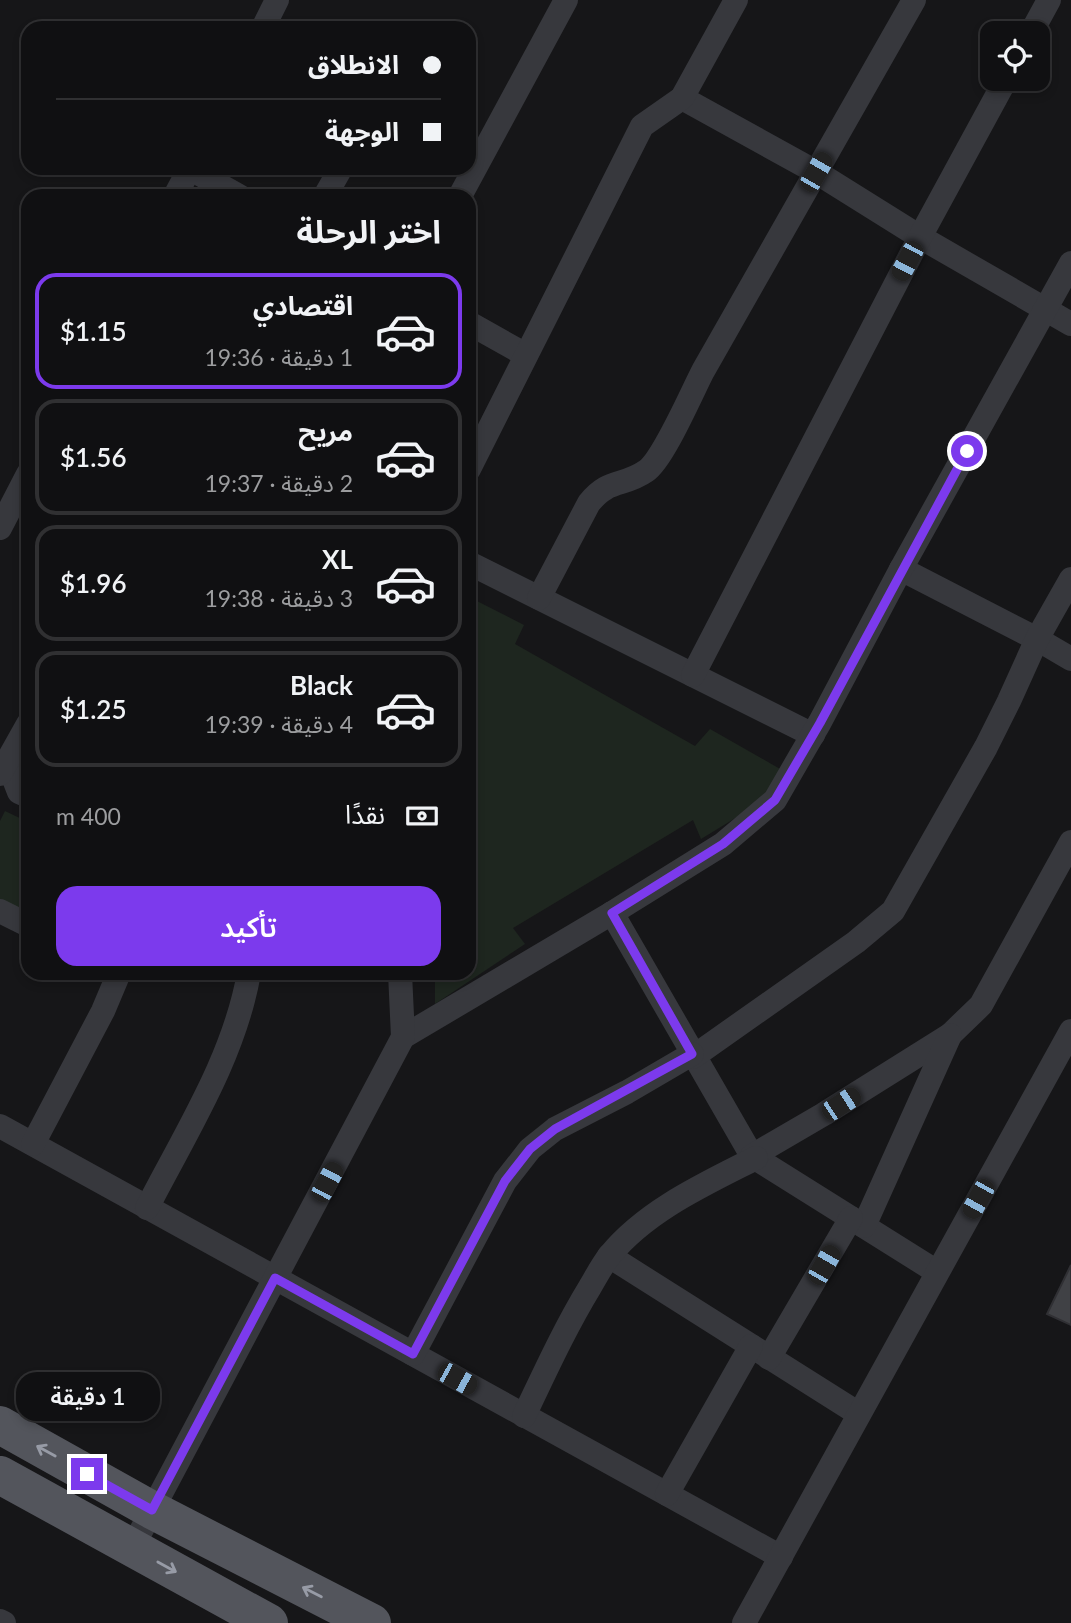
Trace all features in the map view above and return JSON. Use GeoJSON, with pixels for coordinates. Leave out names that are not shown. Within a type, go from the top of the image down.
{"type":"FeatureCollection","features":[{"type":"Feature","properties":{"kind":"main road"},"geometry":{"type":"LineString","coordinates":[[0,1425],[152,1510],[372,1623]]}},
{"type":"Feature","properties":{"kind":"main road"},"geometry":{"type":"LineString","coordinates":[[0,1475],[269,1623]]}},
{"type":"Feature","properties":{"kind":"street"},"geometry":{"type":"LineString","coordinates":[[267,21],[278,0]]}},
{"type":"Feature","properties":{"kind":"street"},"geometry":{"type":"LineString","coordinates":[[476,166],[566,0]]}},
{"type":"Feature","properties":{"kind":"street"},"geometry":{"type":"LineString","coordinates":[[476,456],[642,126],[682,98],[736,0]]}},
{"type":"Feature","properties":{"kind":"street"},"geometry":{"type":"LineString","coordinates":[[539,598],[589,503],[599,491],[646,471],[653,465],[703,371],[914,0]]}},
{"type":"Feature","properties":{"kind":"street"},"geometry":{"type":"LineString","coordinates":[[1038,21],[1049,0]]}},
{"type":"Feature","properties":{"kind":"street"},"geometry":{"type":"LineString","coordinates":[[693,675],[920,237],[999,91]]}},
{"type":"Feature","properties":{"kind":"street"},"geometry":{"type":"LineString","coordinates":[[682,98],[816,172],[920,237],[1071,324]]}},
{"type":"Feature","properties":{"kind":"street"},"geometry":{"type":"LineString","coordinates":[[202,175],[226,189]]}},
{"type":"Feature","properties":{"kind":"street"},"geometry":{"type":"LineString","coordinates":[[403,1037],[723,844],[775,800],[1071,263]]}},
{"type":"Feature","properties":{"kind":"street"},"geometry":{"type":"LineString","coordinates":[[476,327],[526,355]]}},
{"type":"Feature","properties":{"kind":"street"},"geometry":{"type":"LineString","coordinates":[[0,528],[21,488]]}},
{"type":"Feature","properties":{"kind":"street"},"geometry":{"type":"LineString","coordinates":[[476,566],[813,735]]}},
{"type":"Feature","properties":{"kind":"street"},"geometry":{"type":"LineString","coordinates":[[901,569],[1071,659]]}},
{"type":"Feature","properties":{"kind":"street"},"geometry":{"type":"LineString","coordinates":[[413,1354],[505,1181],[530,1149],[555,1129],[693,1056],[856,942],[893,911],[1010,702],[1037,639],[1071,579]]}},
{"type":"Feature","properties":{"kind":"street"},"geometry":{"type":"LineString","coordinates":[[21,738],[9,763],[21,793]]}},
{"type":"Feature","properties":{"kind":"street"},"geometry":{"type":"LineString","coordinates":[[524,1416],[573,1314],[609,1256],[635,1230],[699,1186],[754,1157],[950,1035],[981,1005],[1071,842]]}},
{"type":"Feature","properties":{"kind":"street"},"geometry":{"type":"LineString","coordinates":[[0,911],[21,922]]}},
{"type":"Feature","properties":{"kind":"street"},"geometry":{"type":"LineString","coordinates":[[612,913],[754,1157],[937,1272]]}},
{"type":"Feature","properties":{"kind":"street"},"geometry":{"type":"LineString","coordinates":[[33,1144],[103,1011],[116,980]]}},
{"type":"Feature","properties":{"kind":"street"},"geometry":{"type":"LineString","coordinates":[[147,1208],[231,1042],[248,980]]}},
{"type":"Feature","properties":{"kind":"street"},"geometry":{"type":"LineString","coordinates":[[132,1548],[403,1037],[400,980]]}},
{"type":"Feature","properties":{"kind":"street"},"geometry":{"type":"LineString","coordinates":[[744,1623],[1071,1031]]}},
{"type":"Feature","properties":{"kind":"street"},"geometry":{"type":"LineString","coordinates":[[667,1494],[760,1352],[857,1222],[950,1035]]}},
{"type":"Feature","properties":{"kind":"street"},"geometry":{"type":"LineString","coordinates":[[0,1126],[781,1557]]}},
{"type":"Feature","properties":{"kind":"street"},"geometry":{"type":"LineString","coordinates":[[609,1256],[859,1414]]}},
{"type":"Feature","properties":{"kind":"shaded area"},"geometry":{"type":"Polygon","coordinates":[[[476,601],[524,625],[515,644],[695,746],[710,729],[782,770],[760,803],[701,839],[693,820],[513,928],[525,944],[476,977],[476,601]]]}},
{"type":"Feature","properties":{"kind":"shaded area"},"geometry":{"type":"Polygon","coordinates":[[[5,811],[21,819],[21,911],[0,900],[0,821],[5,811]]]}},
{"type":"Feature","properties":{"kind":"shaded area"},"geometry":{"type":"Polygon","coordinates":[[[435,980],[471,980],[435,1004],[435,980]]]}},
{"type":"Feature","properties":{"kind":"building"},"geometry":{"type":"Polygon","coordinates":[[[1071,1265],[1071,1325],[1047,1314],[1071,1265]]]}},
{"type":"Feature","properties":{"kind":"route"},"geometry":{"type":"LineString","coordinates":[[87,1474],[152,1510],[275,1278],[413,1354],[505,1181],[530,1149],[555,1129],[692,1054],[612,913],[723,844],[775,800],[820,723],[967,451]]}}]}
